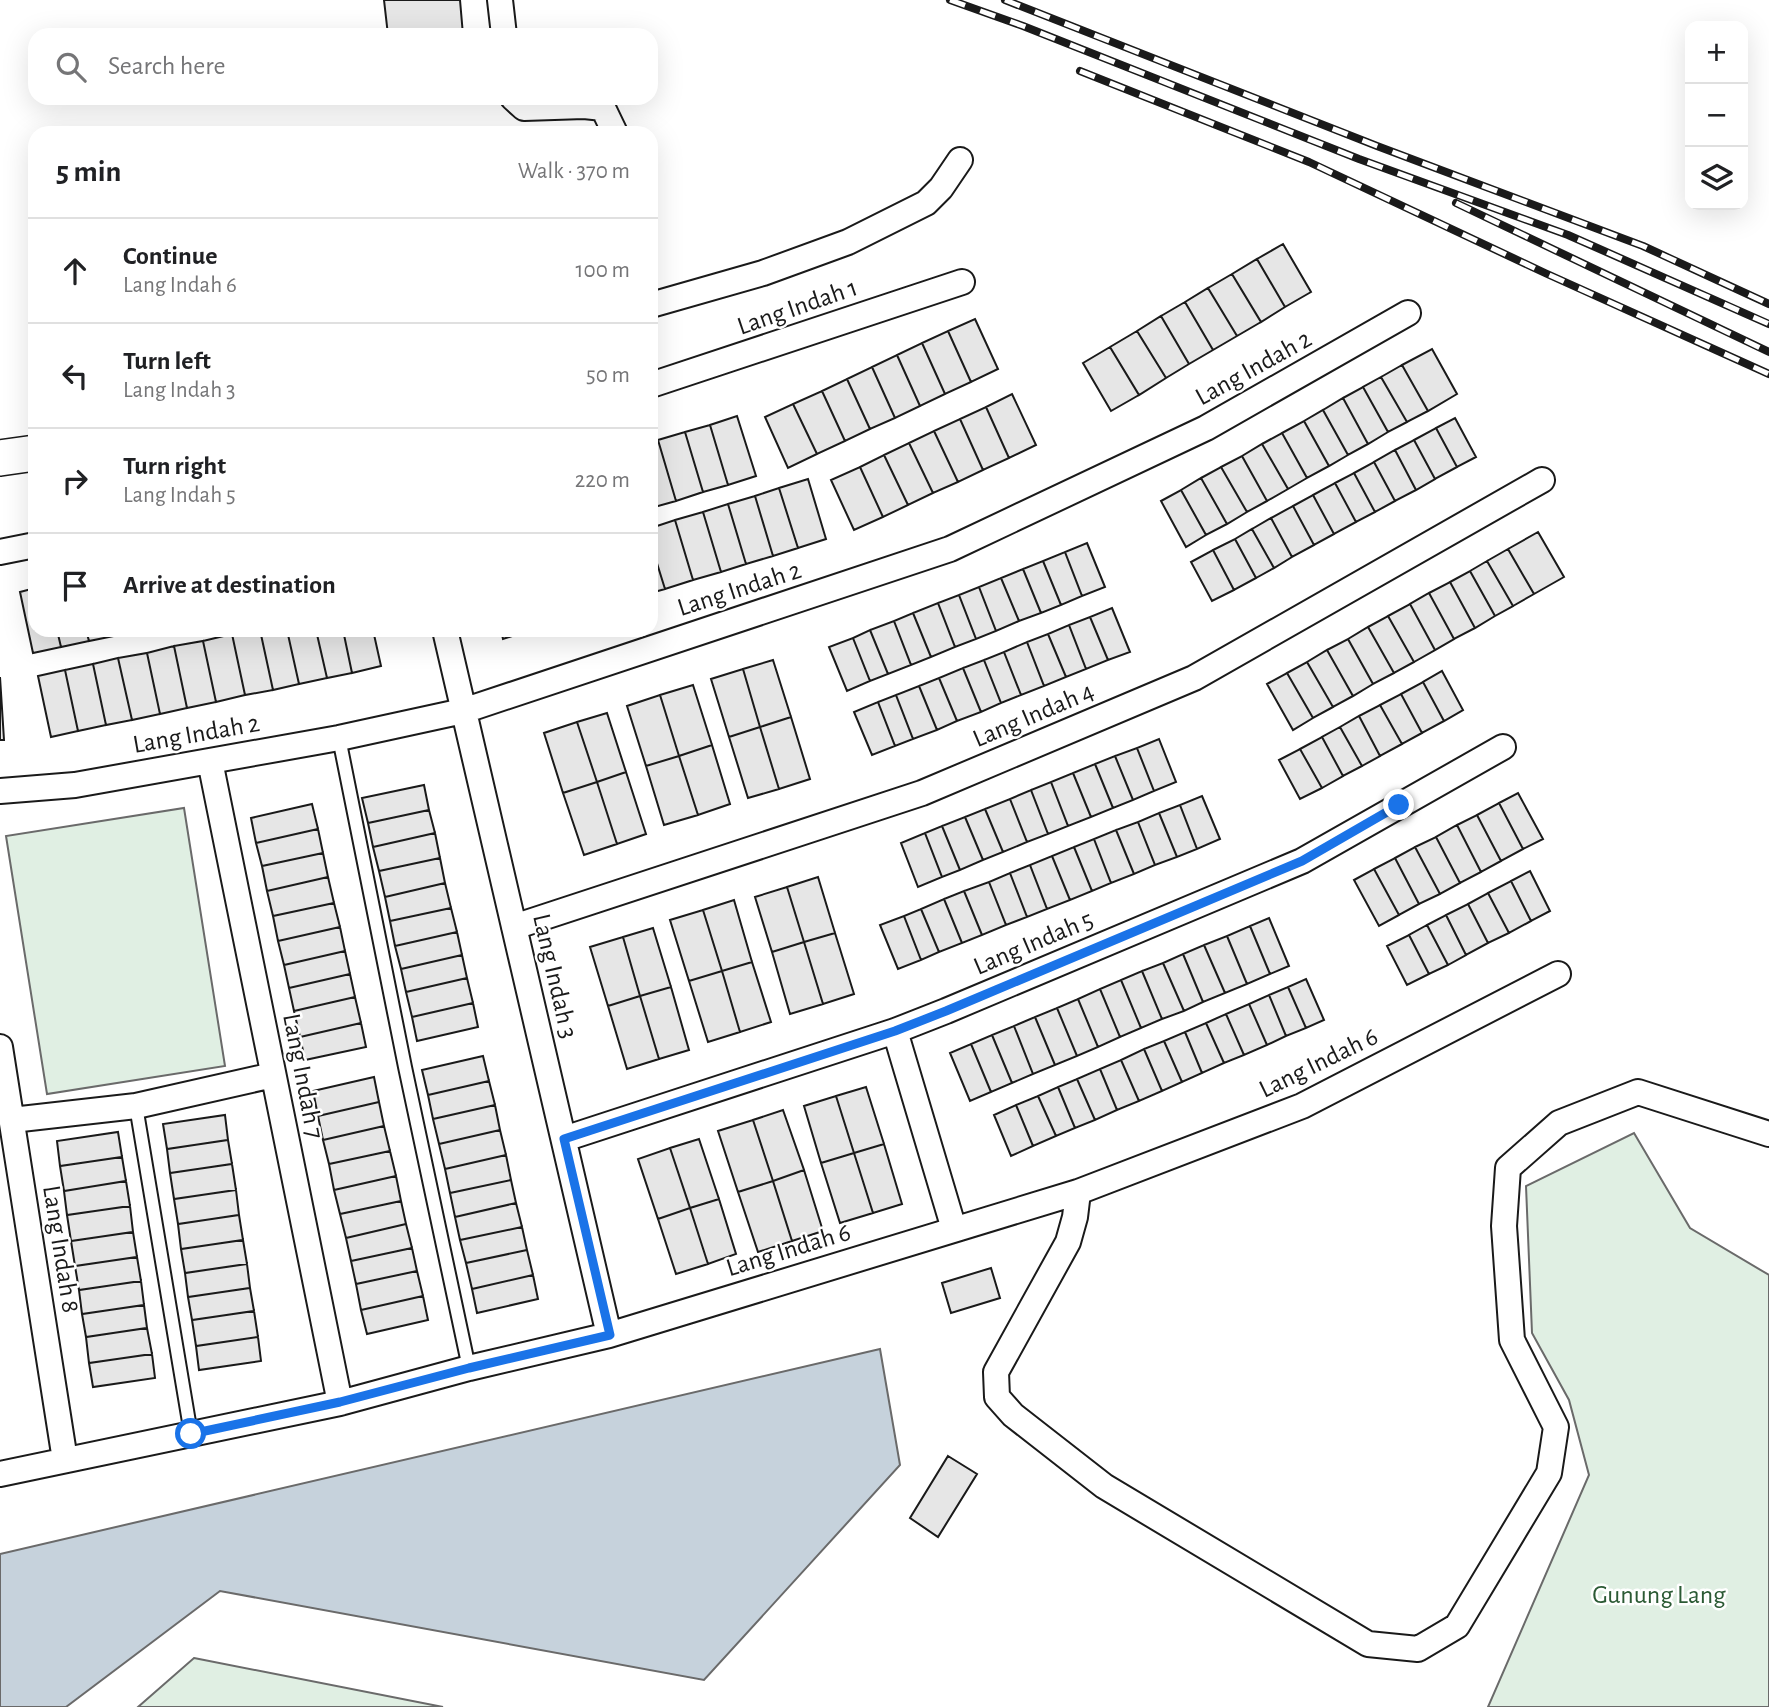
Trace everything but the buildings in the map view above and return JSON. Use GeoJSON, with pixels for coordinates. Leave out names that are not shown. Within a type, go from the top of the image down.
{"type":"FeatureCollection","features":[{"type":"Feature","properties":{"kind":"street"},"geometry":{"type":"LineString","coordinates":[[500,0],[502,28]]}},
{"type":"Feature","properties":{"kind":"street"},"geometry":{"type":"LineString","coordinates":[[521,105],[524,108],[603,108],[612,126]]}},
{"type":"Feature","properties":{"kind":"street"},"geometry":{"type":"LineString","coordinates":[[658,303],[763,273],[848,242],[926,203],[942,188],[960,160]]}},
{"type":"Feature","properties":{"kind":"street","name":"Lang Indah 1"},"geometry":{"type":"LineString","coordinates":[[658,383],[962,282]]}},
{"type":"Feature","properties":{"kind":"street","name":"Lang Indah 2"},"geometry":{"type":"LineString","coordinates":[[0,791],[75,785],[339,738],[463,711],[950,549],[1206,428],[1408,313]]}},
{"type":"Feature","properties":{"kind":"street"},"geometry":{"type":"LineString","coordinates":[[0,458],[28,454]]}},
{"type":"Feature","properties":{"kind":"street","name":"Lang Indah 4"},"geometry":{"type":"LineString","coordinates":[[514,927],[922,793],[1194,678],[1542,480]]}},
{"type":"Feature","properties":{"kind":"street"},"geometry":{"type":"LineString","coordinates":[[0,552],[28,546]]}},
{"type":"Feature","properties":{"kind":"street","name":"Lang Indah 3"},"geometry":{"type":"LineString","coordinates":[[446,637],[610,1335]]}},
{"type":"Feature","properties":{"kind":"street","name":"Lang Indah 5"},"geometry":{"type":"LineString","coordinates":[[564,1139],[895,1031],[1302,861],[1503,747]]}},
{"type":"Feature","properties":{"kind":"street","name":"Lang Indah 7"},"geometry":{"type":"LineString","coordinates":[[210,761],[340,1402]]}},
{"type":"Feature","properties":{"kind":"street","name":"Lang Indah 6"},"geometry":{"type":"LineString","coordinates":[[0,1474],[340,1402],[610,1335],[1078,1192],[1302,1106],[1558,974]]}},
{"type":"Feature","properties":{"kind":"street"},"geometry":{"type":"LineString","coordinates":[[895,1031],[954,1228]]}},
{"type":"Feature","properties":{"kind":"street","name":"Lang Indah 8"},"geometry":{"type":"LineString","coordinates":[[0,1047],[65,1460]]}},
{"type":"Feature","properties":{"kind":"street"},"geometry":{"type":"LineString","coordinates":[[12,1120],[136,1106],[273,1075]]}},
{"type":"Feature","properties":{"kind":"street"},"geometry":{"type":"LineString","coordinates":[[1078,1192],[1068,1242],[996,1372],[997,1397],[1013,1415],[1104,1486],[1367,1644],[1418,1649],[1457,1626],[1549,1473],[1556,1426],[1512,1340],[1504,1226],[1508,1168],[1559,1123],[1638,1092],[1769,1134]]}},
{"type":"Feature","properties":{"kind":"lane"},"geometry":{"type":"LineString","coordinates":[[339,738],[469,1368]]}},
{"type":"Feature","properties":{"kind":"lane"},"geometry":{"type":"LineString","coordinates":[[136,1106],[191,1434]]}},
{"type":"Feature","properties":{"kind":"green space"},"geometry":{"type":"Polygon","coordinates":[[[184,808],[225,1066],[47,1094],[6,836],[184,808]]]}},
{"type":"Feature","properties":{"kind":"green space","name":"Gunung Lang"},"geometry":{"type":"Polygon","coordinates":[[[1634,1133],[1690,1228],[1769,1275],[1769,1707],[1488,1707],[1589,1475],[1569,1400],[1532,1333],[1526,1186],[1634,1133]]]}},
{"type":"Feature","properties":{"kind":"green space"},"geometry":{"type":"Polygon","coordinates":[[[194,1658],[443,1707],[138,1707],[194,1658]]]}},
{"type":"Feature","properties":{"kind":"shaded area"},"geometry":{"type":"Polygon","coordinates":[[[880,1349],[900,1465],[704,1680],[220,1591],[66,1707],[0,1707],[0,1554],[880,1349]]]}},
{"type":"Feature","properties":{"kind":"railway"},"geometry":{"type":"LineString","coordinates":[[950,0],[1023,26],[1359,159],[1568,235],[1769,324]]}},
{"type":"Feature","properties":{"kind":"railway"},"geometry":{"type":"LineString","coordinates":[[1005,0],[1377,146],[1643,246],[1769,304]]}},
{"type":"Feature","properties":{"kind":"railway"},"geometry":{"type":"LineString","coordinates":[[1080,71],[1309,162],[1769,374]]}},
{"type":"Feature","properties":{"kind":"railway"},"geometry":{"type":"LineString","coordinates":[[1456,203],[1769,352]]}},
{"type":"Feature","properties":{"kind":"route"},"geometry":{"type":"LineString","coordinates":[[191,1434],[340,1402],[610,1335],[564,1139],[895,1031],[946,1011],[1302,861],[1399,805]]}}]}
